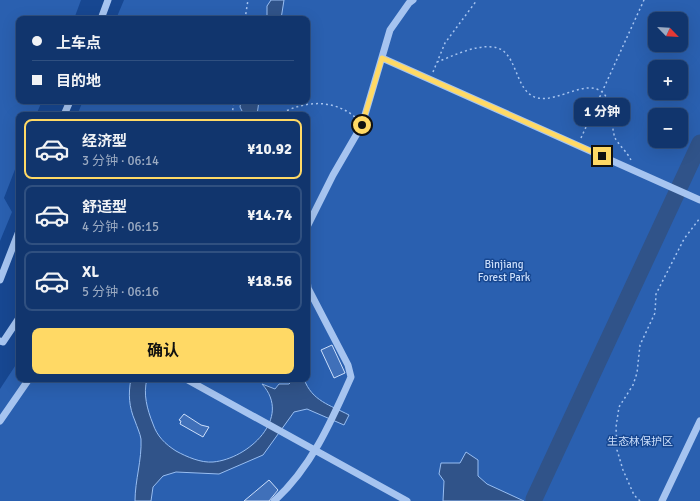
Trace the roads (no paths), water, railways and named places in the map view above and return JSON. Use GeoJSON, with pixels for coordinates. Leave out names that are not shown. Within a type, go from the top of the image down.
{"type":"FeatureCollection","features":[{"type":"Feature","properties":{"kind":"street"},"geometry":{"type":"LineString","coordinates":[[102,16],[108,0]]}},
{"type":"Feature","properties":{"kind":"street"},"geometry":{"type":"LineString","coordinates":[[310,220],[333,175],[363,124],[390,30],[409,3],[413,0]]}},
{"type":"Feature","properties":{"kind":"street"},"geometry":{"type":"LineString","coordinates":[[382,58],[700,200]]}},
{"type":"Feature","properties":{"kind":"street"},"geometry":{"type":"LineString","coordinates":[[0,280],[16,239]]}},
{"type":"Feature","properties":{"kind":"street"},"geometry":{"type":"LineString","coordinates":[[274,501],[290,487],[315,451],[338,408],[351,377],[348,364],[310,292]]}},
{"type":"Feature","properties":{"kind":"street"},"geometry":{"type":"LineString","coordinates":[[0,340],[3,342],[16,322]]}},
{"type":"Feature","properties":{"kind":"street"},"geometry":{"type":"LineString","coordinates":[[0,422],[27,382]]}},
{"type":"Feature","properties":{"kind":"street"},"geometry":{"type":"LineString","coordinates":[[191,382],[407,501]]}},
{"type":"Feature","properties":{"kind":"street"},"geometry":{"type":"LineString","coordinates":[[662,501],[700,421]]}},
{"type":"Feature","properties":{"kind":"waterway"},"geometry":{"type":"LineString","coordinates":[[534,499],[700,143]]}},
{"type":"Feature","properties":{"kind":"park label","name":"Binjiang Forest Park"},"geometry":{"type":"Point","coordinates":[504,270]}},
{"type":"Feature","properties":{"kind":"park label","name":"生态林保护区"},"geometry":{"type":"Point","coordinates":[640,441]}}]}
